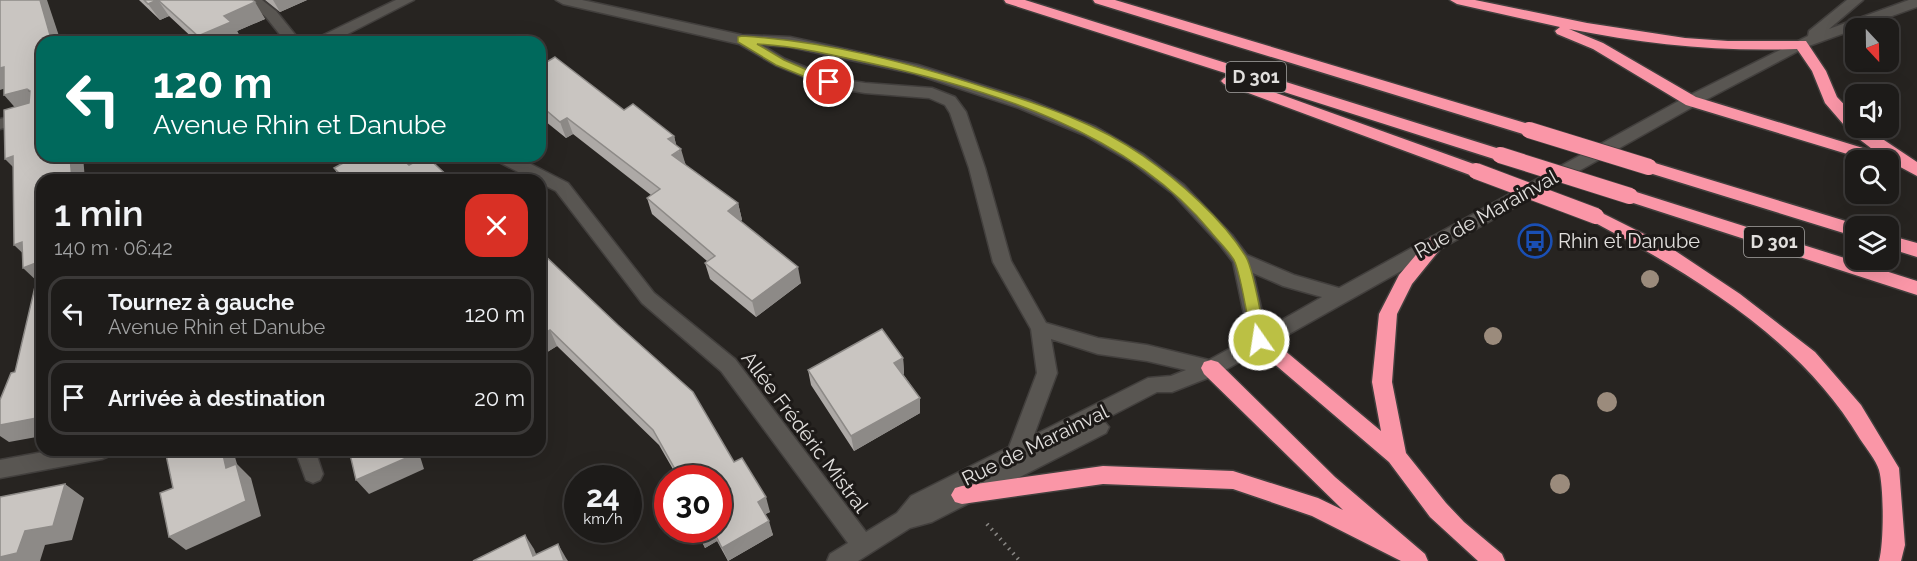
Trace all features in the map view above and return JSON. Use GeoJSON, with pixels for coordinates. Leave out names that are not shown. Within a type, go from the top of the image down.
{"type":"FeatureCollection","features":[{"type":"Feature","properties":{"kind":"highway","name":"D 301"},"geometry":{"type":"LineString","coordinates":[[1009,0],[1917,288]]}},
{"type":"Feature","properties":{"kind":"highway"},"geometry":{"type":"LineString","coordinates":[[1009,0],[1596,216],[1662,251],[1734,299],[1808,357],[1854,411],[1889,468],[1894,545],[1890,561]]}},
{"type":"Feature","properties":{"kind":"highway","name":"D 301"},"geometry":{"type":"LineString","coordinates":[[1100,0],[1845,228]]}},
{"type":"Feature","properties":{"kind":"highway"},"geometry":{"type":"LineString","coordinates":[[1457,0],[1528,16],[1663,41],[1721,46],[1801,44],[1819,71],[1830,99],[1845,115]]}},
{"type":"Feature","properties":{"kind":"highway"},"geometry":{"type":"LineString","coordinates":[[1528,16],[1598,46],[1691,101],[1851,150]]}},
{"type":"Feature","properties":{"kind":"highway"},"geometry":{"type":"LineString","coordinates":[[1869,138],[1917,171]]}},
{"type":"Feature","properties":{"kind":"highway"},"geometry":{"type":"LineString","coordinates":[[1899,165],[1917,171]]}},
{"type":"Feature","properties":{"kind":"highway"},"geometry":{"type":"LineString","coordinates":[[1396,456],[1382,382],[1388,314],[1405,280],[1437,242]]}},
{"type":"Feature","properties":{"kind":"highway"},"geometry":{"type":"LineString","coordinates":[[1899,244],[1917,250]]}},
{"type":"Feature","properties":{"kind":"highway"},"geometry":{"type":"LineString","coordinates":[[1259,340],[1396,456],[1438,510],[1456,529],[1494,561]]}},
{"type":"Feature","properties":{"kind":"highway"},"geometry":{"type":"LineString","coordinates":[[1211,368],[1328,484],[1411,556]]}},
{"type":"Feature","properties":{"kind":"highway"},"geometry":{"type":"LineString","coordinates":[[962,495],[1103,475],[1233,480],[1318,508],[1411,556]]}},
{"type":"Feature","properties":{"kind":"street"},"geometry":{"type":"LineString","coordinates":[[253,0],[271,14],[289,36]]}},
{"type":"Feature","properties":{"kind":"street"},"geometry":{"type":"LineString","coordinates":[[332,36],[407,0]]}},
{"type":"Feature","properties":{"kind":"street"},"geometry":{"type":"LineString","coordinates":[[563,0],[742,40],[790,42],[918,70],[1024,104],[1090,131],[1137,158],[1178,189],[1203,213],[1241,260],[1259,340]]}},
{"type":"Feature","properties":{"kind":"street","name":"Rue de Marainval"},"geometry":{"type":"LineString","coordinates":[[1801,44],[1856,0]]}},
{"type":"Feature","properties":{"kind":"street","name":"Rue de Marainval"},"geometry":{"type":"LineString","coordinates":[[905,520],[918,503],[1155,384],[1172,384],[1211,368],[1691,101],[1801,44],[1917,2]]}},
{"type":"Feature","properties":{"kind":"street"},"geometry":{"type":"LineString","coordinates":[[742,40],[780,62],[829,82],[865,88],[932,93],[950,101],[958,112],[977,168],[1002,262],[1040,328],[1047,373],[1017,453]]}},
{"type":"Feature","properties":{"kind":"street"},"geometry":{"type":"LineString","coordinates":[[0,124],[36,115]]}},
{"type":"Feature","properties":{"kind":"street","name":"Allée Frédéric Mistral"},"geometry":{"type":"LineString","coordinates":[[513,162],[536,174]]}},
{"type":"Feature","properties":{"kind":"street","name":"Allée Frédéric Mistral"},"geometry":{"type":"LineString","coordinates":[[546,179],[562,187],[648,298],[728,365],[863,546]]}},
{"type":"Feature","properties":{"kind":"street"},"geometry":{"type":"LineString","coordinates":[[1241,260],[1289,281],[1342,296]]}},
{"type":"Feature","properties":{"kind":"street"},"geometry":{"type":"LineString","coordinates":[[1040,328],[1098,346],[1147,353],[1211,368]]}},
{"type":"Feature","properties":{"kind":"street","name":"Rue de Marainval"},"geometry":{"type":"LineString","coordinates":[[838,561],[905,520],[924,515],[1124,415],[1164,393],[1172,384]]}},
{"type":"Feature","properties":{"kind":"street"},"geometry":{"type":"LineString","coordinates":[[0,469],[70,456]]}},
{"type":"Feature","properties":{"kind":"street"},"geometry":{"type":"LineString","coordinates":[[307,456],[313,474]]}},
{"type":"Feature","properties":{"kind":"path"},"geometry":{"type":"LineString","coordinates":[[962,495],[1020,561]]}},
{"type":"Feature","properties":{"kind":"building"},"geometry":{"type":"Polygon","coordinates":[[[0,0],[40,0],[50,36],[36,36],[36,162],[70,162],[72,174],[36,174],[36,263],[23,268],[22,242],[14,245],[13,156],[5,159],[4,110],[29,103],[30,91],[27,89],[4,95],[4,67],[0,68],[0,0]]]}},
{"type":"Feature","properties":{"kind":"building"},"geometry":{"type":"Polygon","coordinates":[[[144,0],[157,0],[148,4],[144,0]]]}},
{"type":"Feature","properties":{"kind":"building"},"geometry":{"type":"Polygon","coordinates":[[[158,0],[252,0],[255,2],[224,16],[231,22],[198,36],[158,0]]]}},
{"type":"Feature","properties":{"kind":"building"},"geometry":{"type":"Polygon","coordinates":[[[555,57],[624,110],[633,104],[674,136],[668,139],[681,149],[672,155],[738,203],[728,211],[798,267],[752,301],[705,263],[715,256],[647,198],[660,189],[567,118],[560,122],[546,110],[546,62],[555,57]]]}},
{"type":"Feature","properties":{"kind":"building"},"geometry":{"type":"Polygon","coordinates":[[[345,162],[406,162],[409,165],[415,162],[432,162],[446,174],[340,174],[334,168],[345,162]]]}},
{"type":"Feature","properties":{"kind":"building"},"geometry":{"type":"Polygon","coordinates":[[[546,257],[693,392],[734,462],[742,458],[766,497],[758,502],[769,521],[732,542],[732,465],[673,465],[653,430],[550,330],[546,332],[546,257]]]}},
{"type":"Feature","properties":{"kind":"building"},"geometry":{"type":"Polygon","coordinates":[[[36,282],[36,418],[0,425],[0,400],[11,373],[15,372],[36,282]]]}},
{"type":"Feature","properties":{"kind":"building"},"geometry":{"type":"Polygon","coordinates":[[[882,329],[903,358],[894,363],[920,398],[851,436],[808,370],[882,329]]]}},
{"type":"Feature","properties":{"kind":"building"},"geometry":{"type":"Polygon","coordinates":[[[166,456],[223,456],[226,468],[236,464],[246,501],[169,537],[160,493],[173,488],[166,456]]]}},
{"type":"Feature","properties":{"kind":"building"},"geometry":{"type":"Polygon","coordinates":[[[350,456],[411,456],[356,480],[350,456]]]}},
{"type":"Feature","properties":{"kind":"building"},"geometry":{"type":"Polygon","coordinates":[[[65,484],[53,526],[25,531],[17,553],[0,557],[0,497],[65,484]]]}},
{"type":"Feature","properties":{"kind":"building"},"geometry":{"type":"Polygon","coordinates":[[[525,535],[533,556],[558,544],[564,561],[473,561],[525,535]]]}},
{"type":"Feature","properties":{"kind":"building"},"geometry":{"type":"Polygon","coordinates":[[[720,543],[731,543],[722,548],[720,543]]]}},
{"type":"Feature","properties":{"kind":"place","name":"Rhin et Danube"},"geometry":{"type":"Point","coordinates":[1535,241]}},
{"type":"Feature","properties":{"kind":"route"},"geometry":{"type":"LineString","coordinates":[[829,82],[780,62],[742,40],[790,42],[918,70],[1024,104],[1090,131],[1137,158],[1178,189],[1203,213],[1241,260],[1259,340]]}}]}
